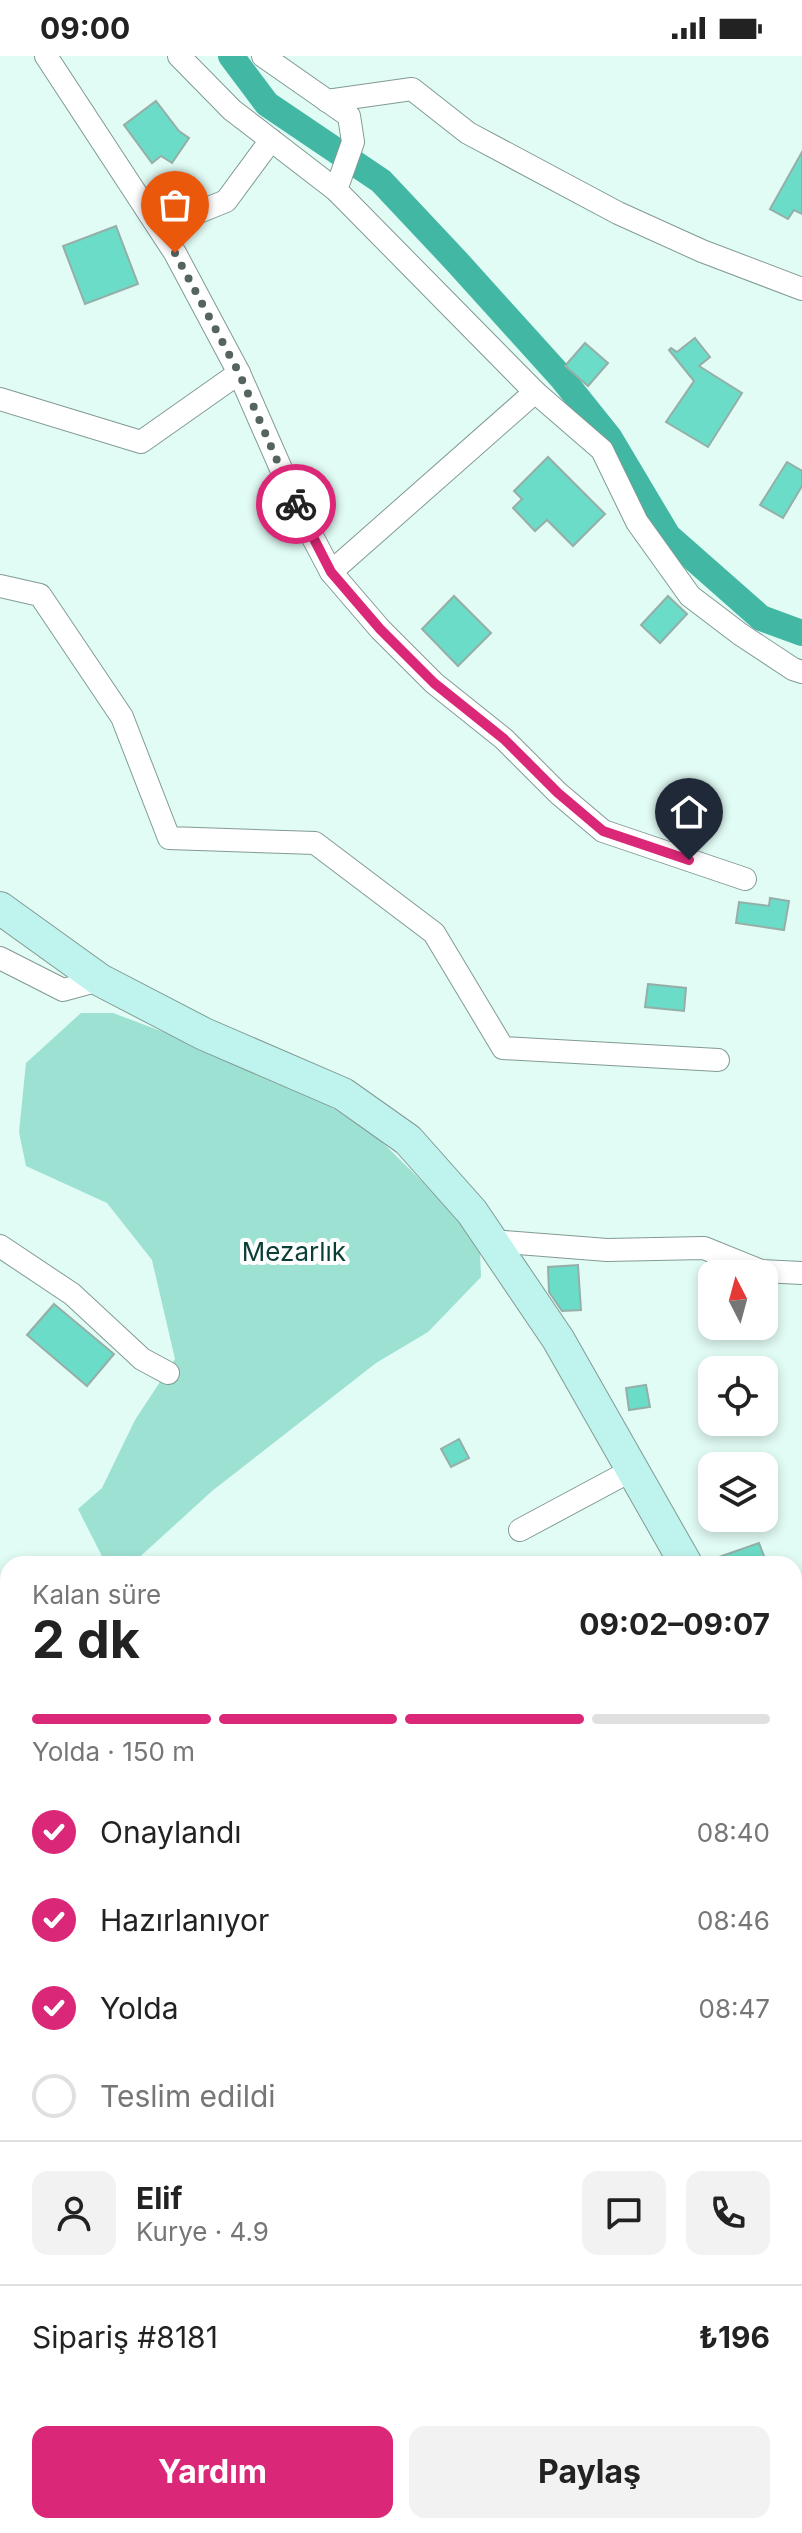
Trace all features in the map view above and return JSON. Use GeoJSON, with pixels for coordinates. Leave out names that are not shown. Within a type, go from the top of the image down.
{"type":"FeatureCollection","features":[{"type":"Feature","properties":{"kind":"main road"},"geometry":{"type":"LineString","coordinates":[[0,908],[100,980],[204,1034],[343,1094],[408,1140],[472,1212],[558,1339],[681,1556]]}},
{"type":"Feature","properties":{"kind":"street"},"geometry":{"type":"LineString","coordinates":[[46,56],[175,253],[239,373],[303,519],[331,572],[380,629],[434,683],[504,739],[558,793],[603,831],[745,879]]}},
{"type":"Feature","properties":{"kind":"street"},"geometry":{"type":"LineString","coordinates":[[179,56],[232,110],[271,140],[339,180],[535,392],[602,450],[637,522],[690,596],[740,634],[802,672]]}},
{"type":"Feature","properties":{"kind":"street"},"geometry":{"type":"LineString","coordinates":[[263,56],[349,116],[353,142],[339,180]]}},
{"type":"Feature","properties":{"kind":"street"},"geometry":{"type":"LineString","coordinates":[[327,101],[412,89],[468,133],[618,213],[702,251],[802,289]]}},
{"type":"Feature","properties":{"kind":"street"},"geometry":{"type":"LineString","coordinates":[[155,221],[194,214],[226,201],[271,140]]}},
{"type":"Feature","properties":{"kind":"street"},"geometry":{"type":"LineString","coordinates":[[0,399],[141,442],[239,373]]}},
{"type":"Feature","properties":{"kind":"street"},"geometry":{"type":"LineString","coordinates":[[331,572],[535,392]]}},
{"type":"Feature","properties":{"kind":"street"},"geometry":{"type":"LineString","coordinates":[[0,586],[40,595],[122,717],[169,838],[315,843],[434,933],[503,1048],[718,1060]]}},
{"type":"Feature","properties":{"kind":"street"},"geometry":{"type":"LineString","coordinates":[[0,958],[63,990],[100,980]]}},
{"type":"Feature","properties":{"kind":"street"},"geometry":{"type":"LineString","coordinates":[[492,1241],[607,1250],[704,1248],[761,1271],[802,1273]]}},
{"type":"Feature","properties":{"kind":"street"},"geometry":{"type":"LineString","coordinates":[[0,1246],[72,1294],[142,1359],[168,1373]]}},
{"type":"Feature","properties":{"kind":"street"},"geometry":{"type":"LineString","coordinates":[[520,1530],[632,1470]]}},
{"type":"Feature","properties":{"kind":"green space","name":"Mezarlık"},"geometry":{"type":"Polygon","coordinates":[[[81,1013],[113,1013],[291,1080],[380,1140],[461,1220],[480,1251],[481,1277],[428,1332],[376,1363],[212,1491],[141,1556],[102,1556],[78,1509],[102,1488],[135,1420],[175,1359],[152,1260],[107,1203],[26,1166],[19,1132],[26,1063],[81,1013]]]}},
{"type":"Feature","properties":{"kind":"building"},"geometry":{"type":"Polygon","coordinates":[[[156,101],[179,131],[189,138],[172,163],[161,156],[152,163],[124,125],[156,101]]]}},
{"type":"Feature","properties":{"kind":"building"},"geometry":{"type":"Polygon","coordinates":[[[802,152],[802,214],[794,210],[788,219],[770,209],[802,152]]]}},
{"type":"Feature","properties":{"kind":"building"},"geometry":{"type":"Polygon","coordinates":[[[116,226],[138,284],[85,304],[63,246],[116,226]]]}},
{"type":"Feature","properties":{"kind":"building"},"geometry":{"type":"Polygon","coordinates":[[[695,338],[710,357],[699,366],[742,393],[708,447],[666,422],[694,381],[669,350],[671,348],[677,352],[695,338]]]}},
{"type":"Feature","properties":{"kind":"building"},"geometry":{"type":"Polygon","coordinates":[[[585,343],[608,363],[588,386],[565,366],[585,343]]]}},
{"type":"Feature","properties":{"kind":"building"},"geometry":{"type":"Polygon","coordinates":[[[548,457],[605,514],[573,546],[547,520],[535,531],[513,508],[522,499],[514,491],[548,457]]]}},
{"type":"Feature","properties":{"kind":"building"},"geometry":{"type":"Polygon","coordinates":[[[787,462],[802,471],[802,486],[783,518],[760,505],[787,462]]]}},
{"type":"Feature","properties":{"kind":"building"},"geometry":{"type":"Polygon","coordinates":[[[454,596],[491,633],[458,666],[422,629],[454,596]]]}},
{"type":"Feature","properties":{"kind":"building"},"geometry":{"type":"Polygon","coordinates":[[[668,596],[687,614],[660,643],[641,625],[668,596]]]}},
{"type":"Feature","properties":{"kind":"building"},"geometry":{"type":"Polygon","coordinates":[[[770,898],[789,901],[784,930],[736,923],[739,902],[769,906],[770,898]]]}},
{"type":"Feature","properties":{"kind":"building"},"geometry":{"type":"Polygon","coordinates":[[[648,984],[686,988],[684,1011],[645,1007],[648,984]]]}},
{"type":"Feature","properties":{"kind":"building"},"geometry":{"type":"Polygon","coordinates":[[[578,1265],[581,1310],[562,1311],[549,1292],[548,1267],[578,1265]]]}},
{"type":"Feature","properties":{"kind":"building"},"geometry":{"type":"Polygon","coordinates":[[[54,1304],[114,1354],[87,1386],[27,1335],[54,1304]]]}},
{"type":"Feature","properties":{"kind":"building"},"geometry":{"type":"Polygon","coordinates":[[[646,1385],[650,1407],[629,1410],[626,1388],[646,1385]]]}},
{"type":"Feature","properties":{"kind":"building"},"geometry":{"type":"Polygon","coordinates":[[[459,1439],[469,1458],[451,1467],[441,1449],[459,1439]]]}},
{"type":"Feature","properties":{"kind":"building"},"geometry":{"type":"Polygon","coordinates":[[[759,1543],[764,1556],[721,1556],[759,1543]]]}},
{"type":"Feature","properties":{"kind":"waterway"},"geometry":{"type":"LineString","coordinates":[[231,56],[267,104],[381,181],[458,263],[561,377],[609,437],[668,536],[761,618],[802,633]]}},
{"type":"Feature","properties":{"kind":"way so far"},"geometry":{"type":"LineString","coordinates":[[175,253],[239,373],[296,504]]}},
{"type":"Feature","properties":{"kind":"route"},"geometry":{"type":"LineString","coordinates":[[296,504],[331,572],[380,629],[434,683],[504,739],[558,793],[603,831],[689,860]]}}]}
